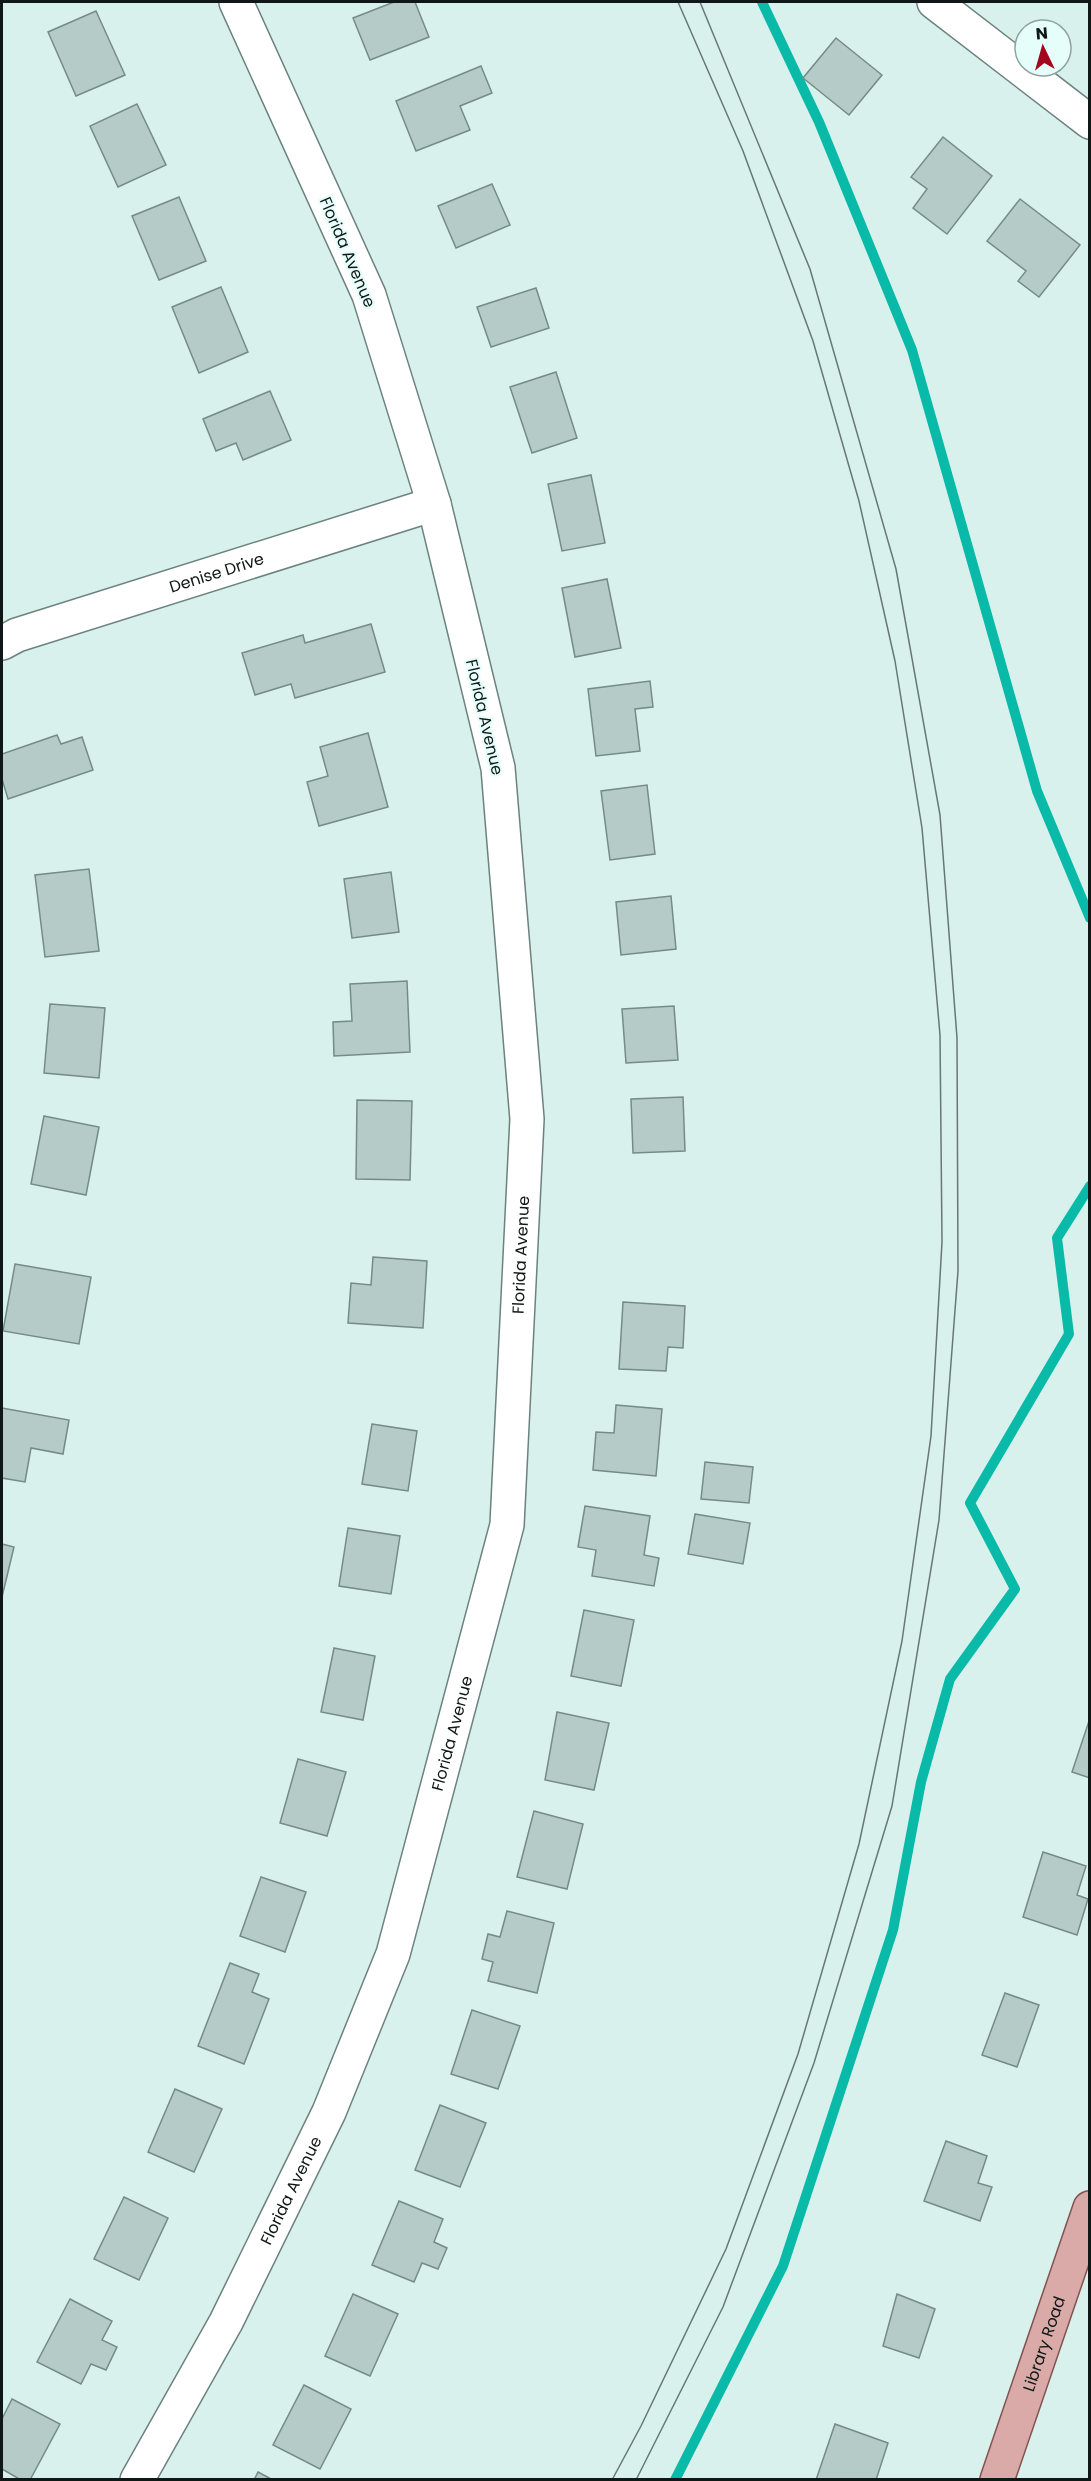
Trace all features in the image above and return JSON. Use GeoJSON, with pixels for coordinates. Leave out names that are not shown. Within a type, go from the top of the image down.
{"type":"FeatureCollection","features":[{"type":"Feature","properties":{"kind":"main road","name":"Library Road"},"geometry":{"type":"LineString","coordinates":[[997,2480],[1089,2208]]}},
{"type":"Feature","properties":{"kind":"street","name":"Florida Avenue"},"geometry":{"type":"LineString","coordinates":[[137,2480],[226,2322],[329,2112],[393,1954],[507,1525],[527,1119],[498,768],[434,504],[369,295],[236,2]]}},
{"type":"Feature","properties":{"kind":"street"},"geometry":{"type":"LineString","coordinates":[[934,2],[1089,122]]}},
{"type":"Feature","properties":{"kind":"street","name":"Denise Drive"},"geometry":{"type":"LineString","coordinates":[[2,643],[18,635],[434,504]]}},
{"type":"Feature","properties":{"kind":"building"},"geometry":{"type":"Polygon","coordinates":[[[394,2],[415,2],[429,37],[370,60],[353,18],[394,2]]]}},
{"type":"Feature","properties":{"kind":"building"},"geometry":{"type":"Polygon","coordinates":[[[96,11],[125,75],[76,96],[48,32],[96,11]]]}},
{"type":"Feature","properties":{"kind":"building"},"geometry":{"type":"Polygon","coordinates":[[[836,38],[882,75],[849,115],[803,78],[836,38]]]}},
{"type":"Feature","properties":{"kind":"building"},"geometry":{"type":"Polygon","coordinates":[[[481,66],[492,93],[460,106],[470,130],[416,151],[396,101],[481,66]]]}},
{"type":"Feature","properties":{"kind":"building"},"geometry":{"type":"Polygon","coordinates":[[[137,104],[166,165],[118,187],[90,126],[137,104]]]}},
{"type":"Feature","properties":{"kind":"building"},"geometry":{"type":"Polygon","coordinates":[[[943,137],[992,176],[947,234],[913,208],[927,189],[911,177],[943,137]]]}},
{"type":"Feature","properties":{"kind":"building"},"geometry":{"type":"Polygon","coordinates":[[[492,184],[510,225],[456,248],[438,206],[492,184]]]}},
{"type":"Feature","properties":{"kind":"building"},"geometry":{"type":"Polygon","coordinates":[[[179,197],[206,261],[159,280],[132,216],[179,197]]]}},
{"type":"Feature","properties":{"kind":"building"},"geometry":{"type":"Polygon","coordinates":[[[1020,199],[1080,245],[1039,297],[1018,281],[1026,271],[987,241],[1020,199]]]}},
{"type":"Feature","properties":{"kind":"building"},"geometry":{"type":"Polygon","coordinates":[[[221,287],[248,352],[199,373],[172,307],[221,287]]]}},
{"type":"Feature","properties":{"kind":"building"},"geometry":{"type":"Polygon","coordinates":[[[536,288],[549,328],[491,347],[477,307],[536,288]]]}},
{"type":"Feature","properties":{"kind":"building"},"geometry":{"type":"Polygon","coordinates":[[[556,372],[577,438],[532,453],[510,387],[556,372]]]}},
{"type":"Feature","properties":{"kind":"building"},"geometry":{"type":"Polygon","coordinates":[[[270,391],[291,440],[243,460],[236,443],[216,451],[203,419],[270,391]]]}},
{"type":"Feature","properties":{"kind":"building"},"geometry":{"type":"Polygon","coordinates":[[[591,475],[605,543],[562,551],[548,484],[591,475]]]}},
{"type":"Feature","properties":{"kind":"building"},"geometry":{"type":"Polygon","coordinates":[[[607,579],[621,648],[575,657],[562,588],[607,579]]]}},
{"type":"Feature","properties":{"kind":"building"},"geometry":{"type":"Polygon","coordinates":[[[371,624],[385,672],[295,698],[291,684],[255,695],[242,653],[303,635],[305,643],[371,624]]]}},
{"type":"Feature","properties":{"kind":"building"},"geometry":{"type":"Polygon","coordinates":[[[650,681],[653,707],[635,709],[640,751],[596,756],[588,689],[650,681]]]}},
{"type":"Feature","properties":{"kind":"building"},"geometry":{"type":"Polygon","coordinates":[[[368,733],[388,807],[319,826],[307,782],[328,776],[320,747],[368,733]]]}},
{"type":"Feature","properties":{"kind":"building"},"geometry":{"type":"Polygon","coordinates":[[[57,735],[61,744],[82,737],[93,770],[8,799],[2,779],[2,754],[57,735]]]}},
{"type":"Feature","properties":{"kind":"building"},"geometry":{"type":"Polygon","coordinates":[[[647,785],[655,854],[610,860],[601,791],[647,785]]]}},
{"type":"Feature","properties":{"kind":"building"},"geometry":{"type":"Polygon","coordinates":[[[89,869],[99,951],[45,957],[35,875],[89,869]]]}},
{"type":"Feature","properties":{"kind":"building"},"geometry":{"type":"Polygon","coordinates":[[[391,872],[399,932],[352,938],[344,879],[391,872]]]}},
{"type":"Feature","properties":{"kind":"building"},"geometry":{"type":"Polygon","coordinates":[[[671,896],[676,949],[621,955],[616,902],[671,896]]]}},
{"type":"Feature","properties":{"kind":"building"},"geometry":{"type":"Polygon","coordinates":[[[407,981],[410,1052],[334,1056],[333,1022],[352,1021],[350,984],[407,981]]]}},
{"type":"Feature","properties":{"kind":"building"},"geometry":{"type":"Polygon","coordinates":[[[50,1004],[105,1008],[99,1078],[44,1073],[50,1004]]]}},
{"type":"Feature","properties":{"kind":"building"},"geometry":{"type":"Polygon","coordinates":[[[674,1006],[678,1060],[626,1063],[622,1009],[674,1006]]]}},
{"type":"Feature","properties":{"kind":"building"},"geometry":{"type":"Polygon","coordinates":[[[683,1097],[685,1151],[633,1153],[631,1099],[683,1097]]]}},
{"type":"Feature","properties":{"kind":"building"},"geometry":{"type":"Polygon","coordinates":[[[357,1100],[412,1101],[410,1180],[356,1179],[357,1100]]]}},
{"type":"Feature","properties":{"kind":"building"},"geometry":{"type":"Polygon","coordinates":[[[44,1116],[99,1127],[86,1195],[31,1184],[44,1116]]]}},
{"type":"Feature","properties":{"kind":"building"},"geometry":{"type":"Polygon","coordinates":[[[373,1257],[427,1261],[423,1328],[348,1323],[351,1283],[371,1285],[373,1257]]]}},
{"type":"Feature","properties":{"kind":"building"},"geometry":{"type":"Polygon","coordinates":[[[15,1264],[91,1277],[79,1344],[3,1331],[15,1264]]]}},
{"type":"Feature","properties":{"kind":"building"},"geometry":{"type":"Polygon","coordinates":[[[623,1302],[685,1306],[683,1348],[668,1347],[666,1371],[619,1369],[623,1302]]]}},
{"type":"Feature","properties":{"kind":"building"},"geometry":{"type":"Polygon","coordinates":[[[616,1405],[662,1409],[656,1476],[593,1470],[596,1432],[614,1433],[616,1405]]]}},
{"type":"Feature","properties":{"kind":"building"},"geometry":{"type":"Polygon","coordinates":[[[2,1408],[69,1420],[63,1454],[31,1448],[25,1482],[2,1478],[2,1408]]]}},
{"type":"Feature","properties":{"kind":"building"},"geometry":{"type":"Polygon","coordinates":[[[372,1424],[417,1431],[408,1491],[362,1484],[372,1424]]]}},
{"type":"Feature","properties":{"kind":"building"},"geometry":{"type":"Polygon","coordinates":[[[705,1462],[753,1467],[749,1503],[701,1499],[705,1462]]]}},
{"type":"Feature","properties":{"kind":"building"},"geometry":{"type":"Polygon","coordinates":[[[585,1506],[650,1516],[644,1555],[659,1558],[654,1586],[592,1576],[596,1550],[578,1547],[585,1506]]]}},
{"type":"Feature","properties":{"kind":"building"},"geometry":{"type":"Polygon","coordinates":[[[695,1514],[750,1523],[743,1564],[688,1554],[695,1514]]]}},
{"type":"Feature","properties":{"kind":"building"},"geometry":{"type":"Polygon","coordinates":[[[348,1528],[400,1536],[391,1594],[339,1586],[348,1528]]]}},
{"type":"Feature","properties":{"kind":"building"},"geometry":{"type":"Polygon","coordinates":[[[2,1544],[14,1547],[2,1597],[2,1544]]]}},
{"type":"Feature","properties":{"kind":"building"},"geometry":{"type":"Polygon","coordinates":[[[584,1610],[634,1620],[621,1686],[571,1676],[584,1610]]]}},
{"type":"Feature","properties":{"kind":"building"},"geometry":{"type":"Polygon","coordinates":[[[334,1648],[375,1656],[363,1720],[321,1712],[334,1648]]]}},
{"type":"Feature","properties":{"kind":"building"},"geometry":{"type":"Polygon","coordinates":[[[557,1712],[609,1723],[594,1790],[545,1780],[557,1712]]]}},
{"type":"Feature","properties":{"kind":"building"},"geometry":{"type":"Polygon","coordinates":[[[1090,1718],[1090,1778],[1072,1772],[1090,1718]]]}},
{"type":"Feature","properties":{"kind":"building"},"geometry":{"type":"Polygon","coordinates":[[[298,1759],[346,1772],[327,1836],[280,1823],[298,1759]]]}},
{"type":"Feature","properties":{"kind":"building"},"geometry":{"type":"Polygon","coordinates":[[[534,1811],[583,1824],[567,1889],[517,1877],[534,1811]]]}},
{"type":"Feature","properties":{"kind":"building"},"geometry":{"type":"Polygon","coordinates":[[[1043,1852],[1086,1866],[1077,1895],[1088,1899],[1077,1935],[1023,1917],[1043,1852]]]}},
{"type":"Feature","properties":{"kind":"building"},"geometry":{"type":"Polygon","coordinates":[[[261,1877],[306,1892],[285,1952],[240,1936],[261,1877]]]}},
{"type":"Feature","properties":{"kind":"building"},"geometry":{"type":"Polygon","coordinates":[[[507,1911],[554,1923],[537,1993],[488,1981],[493,1962],[482,1959],[488,1934],[500,1937],[507,1911]]]}},
{"type":"Feature","properties":{"kind":"building"},"geometry":{"type":"Polygon","coordinates":[[[230,1963],[259,1974],[252,1992],[269,1999],[244,2064],[198,2046],[230,1963]]]}},
{"type":"Feature","properties":{"kind":"building"},"geometry":{"type":"Polygon","coordinates":[[[1005,1993],[1039,2005],[1017,2067],[982,2055],[1005,1993]]]}},
{"type":"Feature","properties":{"kind":"building"},"geometry":{"type":"Polygon","coordinates":[[[472,2010],[520,2026],[498,2089],[451,2074],[472,2010]]]}},
{"type":"Feature","properties":{"kind":"building"},"geometry":{"type":"Polygon","coordinates":[[[175,2089],[222,2109],[194,2172],[148,2152],[175,2089]]]}},
{"type":"Feature","properties":{"kind":"building"},"geometry":{"type":"Polygon","coordinates":[[[440,2105],[486,2123],[460,2187],[415,2170],[440,2105]]]}},
{"type":"Feature","properties":{"kind":"building"},"geometry":{"type":"Polygon","coordinates":[[[946,2141],[987,2156],[978,2183],[992,2187],[980,2221],[924,2201],[946,2141]]]}},
{"type":"Feature","properties":{"kind":"building"},"geometry":{"type":"Polygon","coordinates":[[[124,2197],[168,2218],[139,2280],[94,2259],[124,2197]]]}},
{"type":"Feature","properties":{"kind":"building"},"geometry":{"type":"Polygon","coordinates":[[[399,2201],[443,2219],[434,2242],[447,2248],[438,2269],[422,2263],[414,2282],[372,2265],[399,2201]]]}},
{"type":"Feature","properties":{"kind":"building"},"geometry":{"type":"Polygon","coordinates":[[[353,2294],[398,2314],[370,2376],[325,2356],[353,2294]]]}},
{"type":"Feature","properties":{"kind":"building"},"geometry":{"type":"Polygon","coordinates":[[[897,2294],[935,2309],[919,2358],[883,2346],[897,2294]]]}},
{"type":"Feature","properties":{"kind":"building"},"geometry":{"type":"Polygon","coordinates":[[[70,2299],[112,2321],[102,2340],[117,2347],[106,2370],[91,2364],[81,2384],[37,2362],[70,2299]]]}},
{"type":"Feature","properties":{"kind":"building"},"geometry":{"type":"Polygon","coordinates":[[[304,2385],[351,2409],[320,2469],[273,2445],[304,2385]]]}},
{"type":"Feature","properties":{"kind":"building"},"geometry":{"type":"Polygon","coordinates":[[[12,2399],[60,2424],[30,2480],[21,2480],[2,2469],[2,2419],[12,2399]]]}},
{"type":"Feature","properties":{"kind":"building"},"geometry":{"type":"Polygon","coordinates":[[[835,2424],[888,2443],[876,2480],[816,2480],[835,2424]]]}},
{"type":"Feature","properties":{"kind":"building"},"geometry":{"type":"Polygon","coordinates":[[[258,2472],[273,2480],[254,2480],[258,2472]]]}},
{"type":"Feature","properties":{"kind":"waterway"},"geometry":{"type":"LineString","coordinates":[[762,2],[819,122],[912,350],[1037,791],[1090,918]]}},
{"type":"Feature","properties":{"kind":"waterway"},"geometry":{"type":"LineString","coordinates":[[675,2480],[783,2266],[893,1930],[921,1782],[950,1679],[1015,1589],[970,1503],[1069,1334],[1057,1238],[1090,1186]]}},
{"type":"Feature","properties":{"kind":"tram line"},"geometry":{"type":"LineString","coordinates":[[612,2480],[641,2426],[726,2249],[798,2054],[859,1844],[902,1641],[931,1436],[942,1242],[940,1035],[922,828],[895,661],[859,501],[813,341],[743,151],[678,2]]}},
{"type":"Feature","properties":{"kind":"tram line"},"geometry":{"type":"LineString","coordinates":[[636,2480],[723,2307],[814,2063],[892,1806],[939,1520],[958,1271],[957,1038],[940,815],[896,569],[810,269],[700,2]]}}]}
